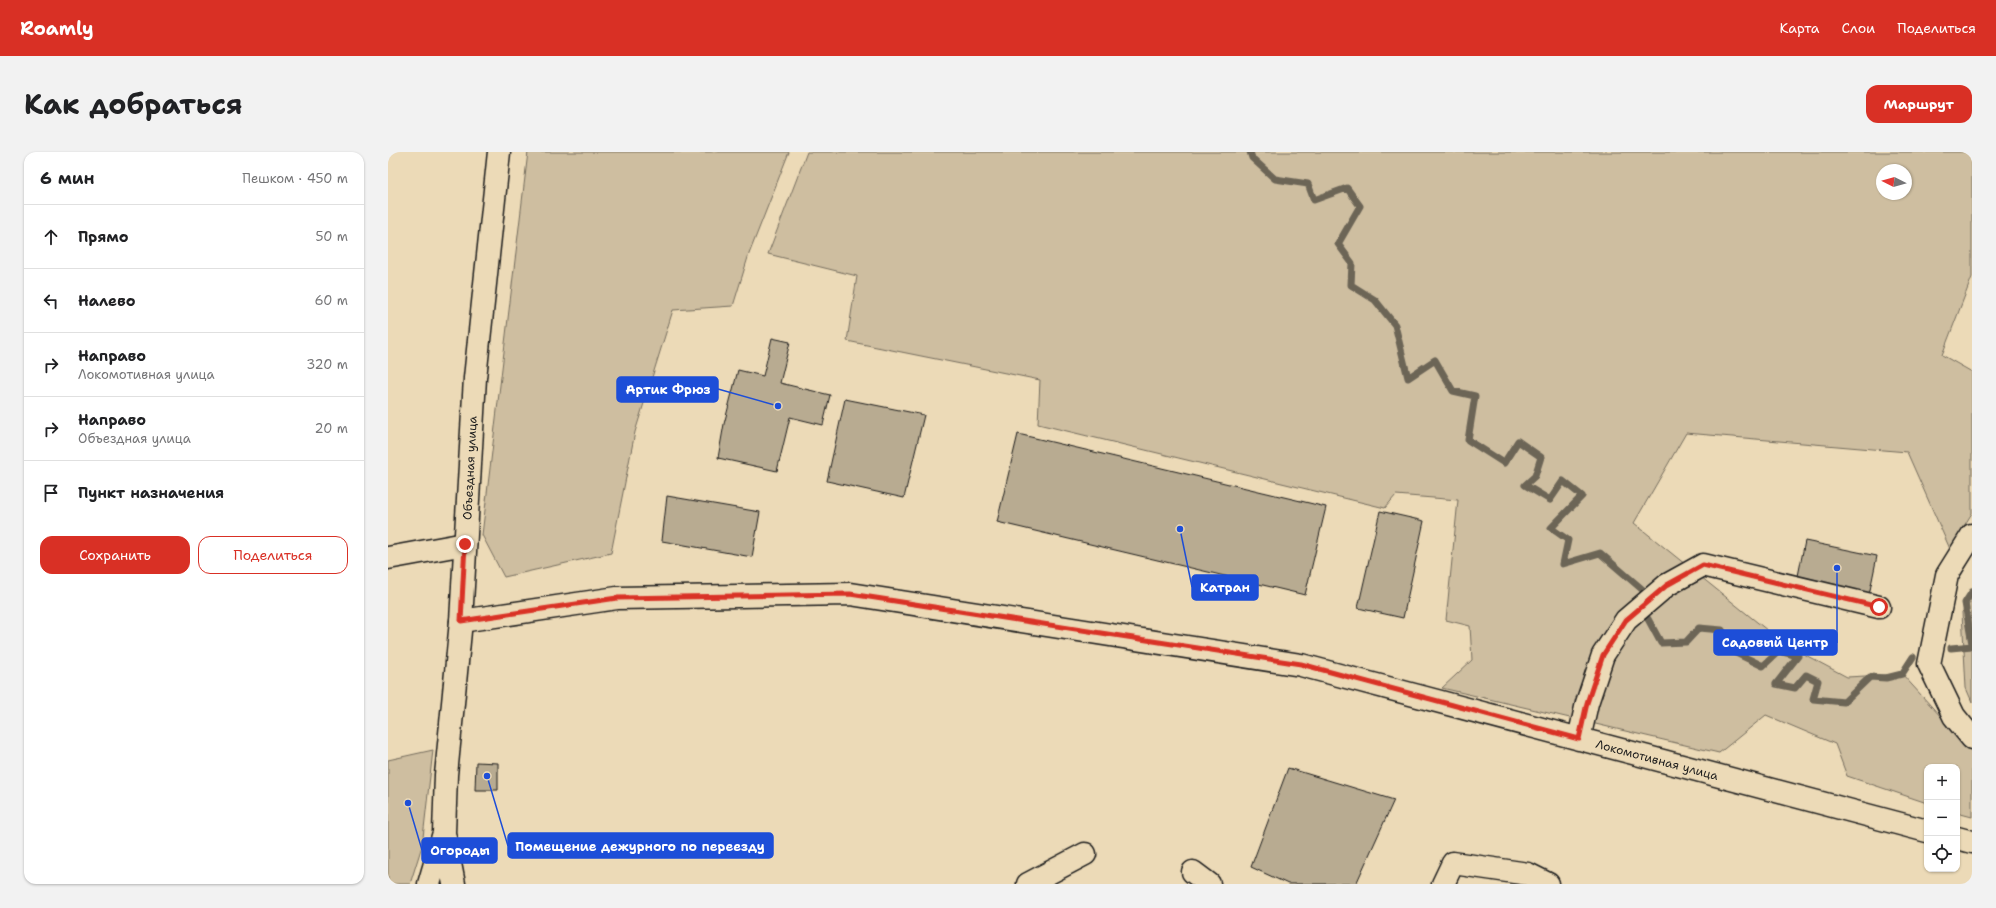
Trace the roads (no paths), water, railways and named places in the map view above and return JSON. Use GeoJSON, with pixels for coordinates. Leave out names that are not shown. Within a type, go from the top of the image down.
{"type":"FeatureCollection","features":[{"type":"Feature","properties":{"kind":"street","name":"Объездная улица"},"geometry":{"type":"LineString","coordinates":[[444,833],[446,775],[461,621],[475,378],[499,152]]}},
{"type":"Feature","properties":{"kind":"street"},"geometry":{"type":"LineString","coordinates":[[1972,535],[1947,575],[1929,664],[1954,716],[1972,738]]}},
{"type":"Feature","properties":{"kind":"street"},"geometry":{"type":"LineString","coordinates":[[388,558],[465,544]]}},
{"type":"Feature","properties":{"kind":"street"},"geometry":{"type":"LineString","coordinates":[[1579,739],[1587,703],[1603,655],[1626,620],[1667,585],[1703,565],[1879,607]]}},
{"type":"Feature","properties":{"kind":"street","name":"Локомотивная улица"},"geometry":{"type":"LineString","coordinates":[[461,621],[617,598],[850,594],[1301,664],[1924,830]]}},
{"type":"Feature","properties":{"kind":"street"},"geometry":{"type":"LineString","coordinates":[[430,884],[444,833]]}},
{"type":"Feature","properties":{"kind":"street"},"geometry":{"type":"LineString","coordinates":[[444,833],[454,884]]}},
{"type":"Feature","properties":{"kind":"street"},"geometry":{"type":"LineString","coordinates":[[1960,839],[1972,842]]}},
{"type":"Feature","properties":{"kind":"street"},"geometry":{"type":"LineString","coordinates":[[1028,884],[1085,854]]}},
{"type":"Feature","properties":{"kind":"street"},"geometry":{"type":"LineString","coordinates":[[1443,884],[1453,863],[1528,874],[1548,884]]}},
{"type":"Feature","properties":{"kind":"waterway"},"geometry":{"type":"LineString","coordinates":[[1250,152],[1252,158],[1275,179],[1308,184],[1314,200],[1347,188],[1360,206],[1338,244],[1352,263],[1351,285],[1375,300],[1395,325],[1408,378],[1435,360],[1453,391],[1475,396],[1468,440],[1504,463],[1518,441],[1541,457],[1535,476],[1525,485],[1550,500],[1563,481],[1582,496],[1551,528],[1568,540],[1563,564],[1600,553],[1643,590]]}},
{"type":"Feature","properties":{"kind":"waterway"},"geometry":{"type":"LineString","coordinates":[[1972,592],[1965,603],[1972,644]]}},
{"type":"Feature","properties":{"kind":"waterway"},"geometry":{"type":"LineString","coordinates":[[1648,619],[1661,643],[1686,642],[1699,628],[1722,630],[1734,652],[1763,666],[1779,651],[1798,656],[1776,684],[1795,688],[1806,675],[1818,681],[1813,699],[1844,702],[1870,677],[1886,678],[1902,674],[1913,657]]}},
{"type":"Feature","properties":{"kind":"waterway"},"geometry":{"type":"LineString","coordinates":[[1951,648],[1972,646]]}},
{"type":"Feature","properties":{"kind":"place","name":"Артик Фрюз"},"geometry":{"type":"Point","coordinates":[778,406]}},
{"type":"Feature","properties":{"kind":"place","name":"Катран"},"geometry":{"type":"Point","coordinates":[1180,529]}},
{"type":"Feature","properties":{"kind":"place","name":"Садовый Центр"},"geometry":{"type":"Point","coordinates":[1837,568]}},
{"type":"Feature","properties":{"kind":"place","name":"Помещение дежурного по переезду"},"geometry":{"type":"Point","coordinates":[487,776]}},
{"type":"Feature","properties":{"kind":"place","name":"Огороды"},"geometry":{"type":"Point","coordinates":[408,803]}}]}
